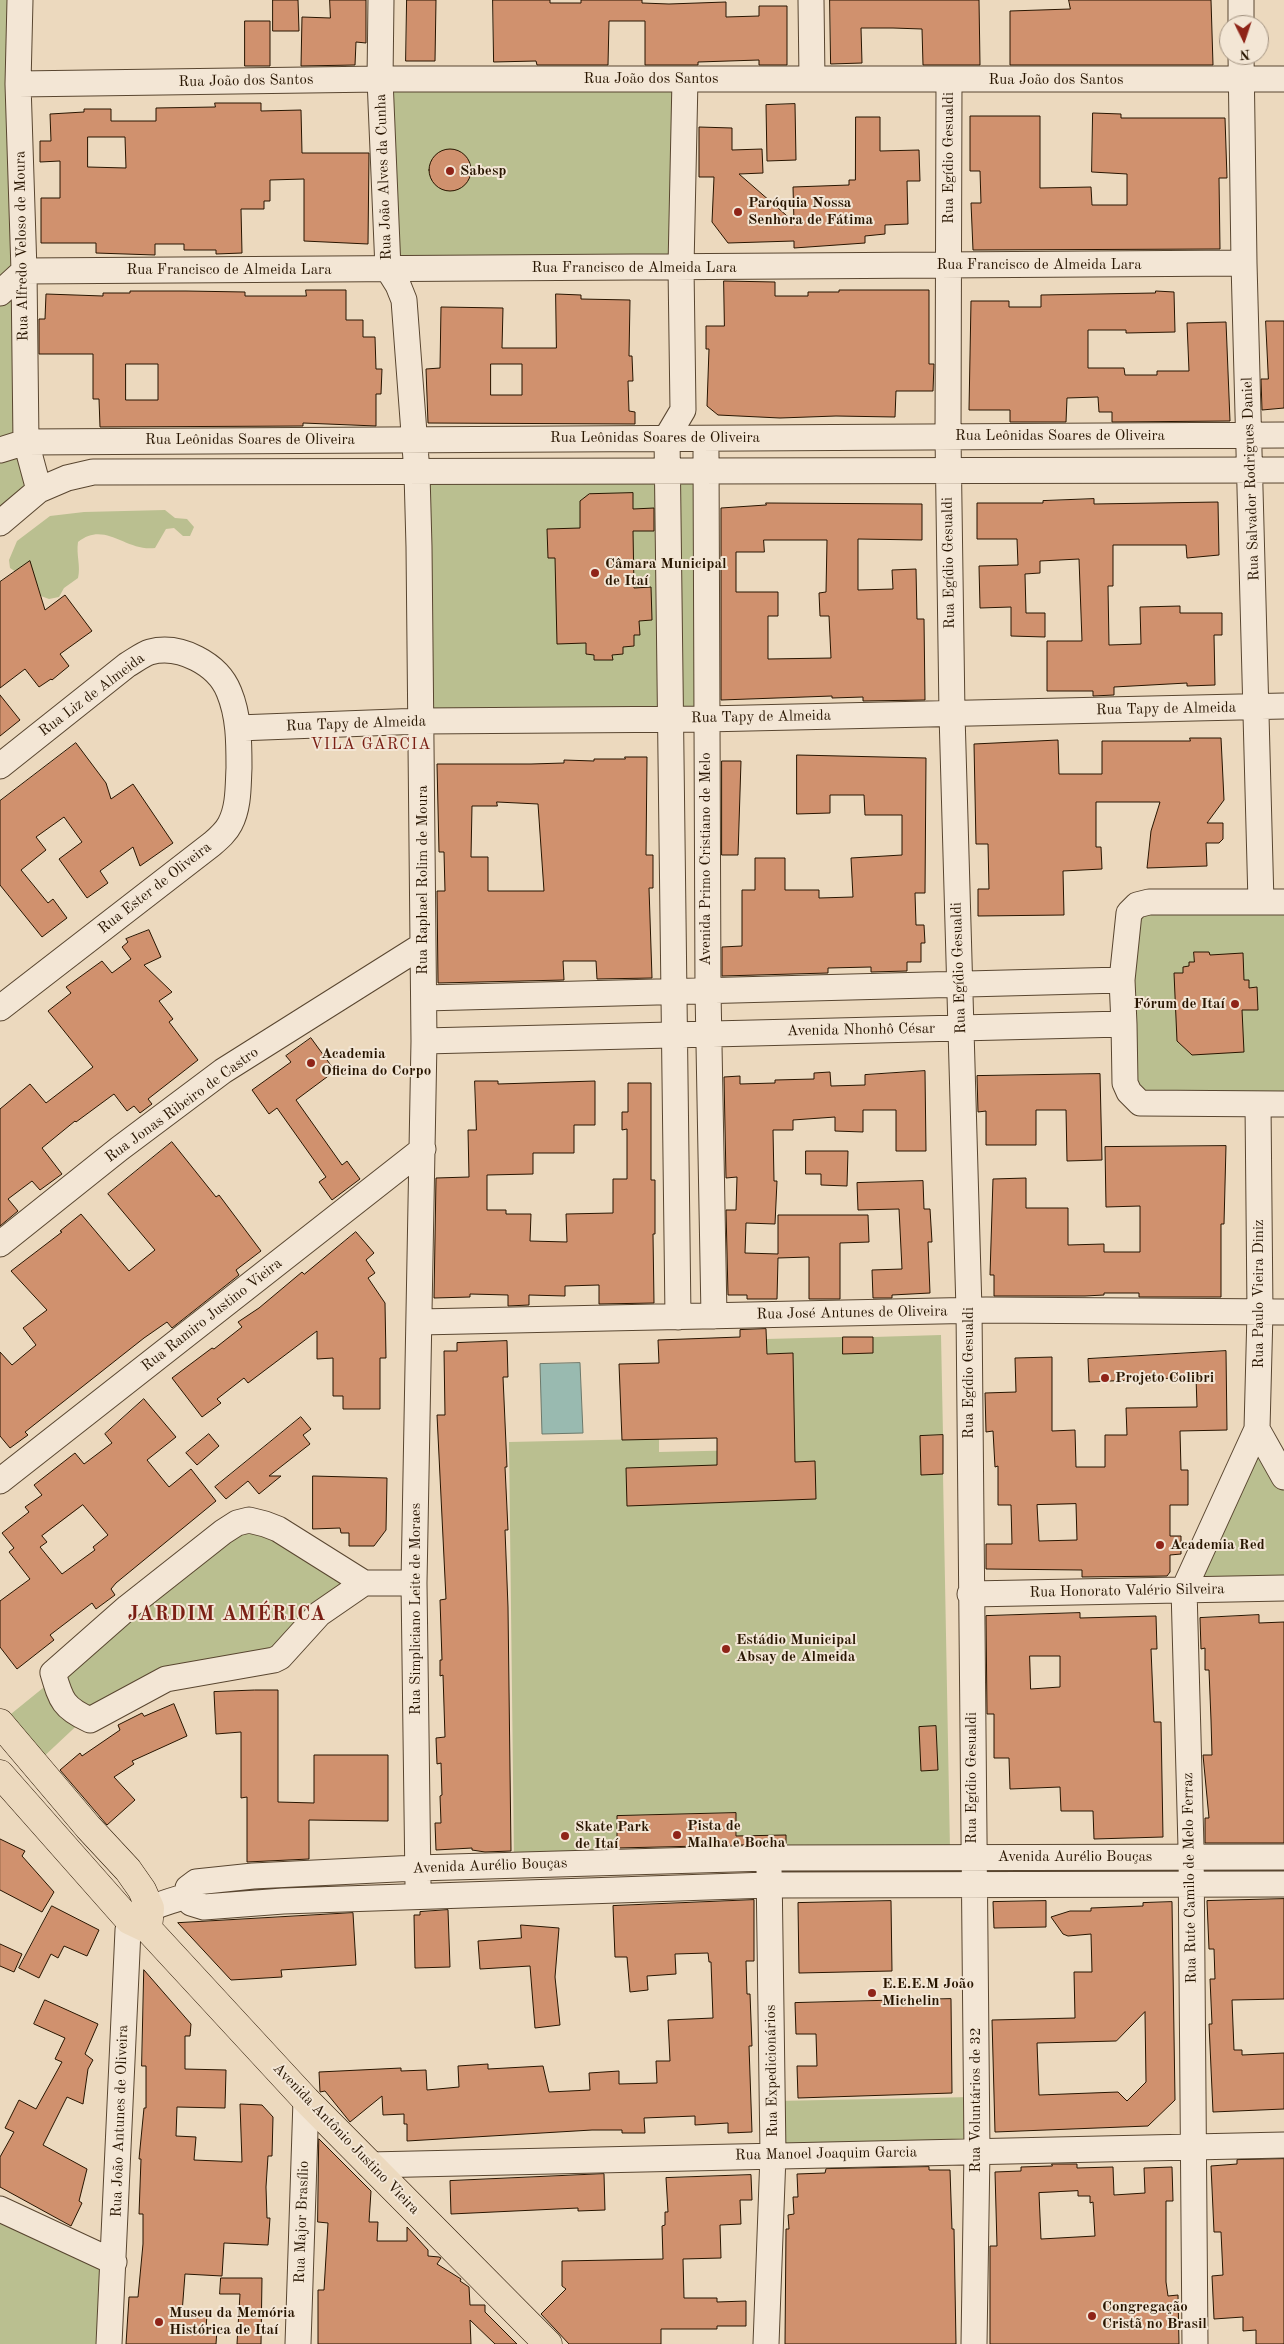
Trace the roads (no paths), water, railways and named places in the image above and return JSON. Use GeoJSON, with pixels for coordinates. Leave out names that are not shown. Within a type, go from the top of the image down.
{"type":"FeatureCollection","features":[{"type":"Feature","properties":{"kind":"main road","name":"Avenida Antônio Justino Vieira"},"geometry":{"type":"LineString","coordinates":[[0,1723],[128,1870],[142,1890],[143,1920]]}},
{"type":"Feature","properties":{"kind":"main road","name":"Avenida Antônio Justino Vieira"},"geometry":{"type":"LineString","coordinates":[[2,1781],[143,1920],[306,2100],[548,2344]]}},
{"type":"Feature","properties":{"kind":"street","name":"Rua Alfredo Veloso de Moura"},"geometry":{"type":"LineString","coordinates":[[20,0],[18,84],[24,271],[26,442],[38,490]]}},
{"type":"Feature","properties":{"kind":"street","name":"Rua João Alves da Cunha"},"geometry":{"type":"LineString","coordinates":[[381,0],[380,79],[388,269],[398,285],[404,300],[414,439]]}},
{"type":"Feature","properties":{"kind":"street"},"geometry":{"type":"LineString","coordinates":[[811,0],[812,79]]}},
{"type":"Feature","properties":{"kind":"street"},"geometry":{"type":"LineString","coordinates":[[1241,0],[1241,15]]}},
{"type":"Feature","properties":{"kind":"street","name":"Rua Salvador Rodrigues Daniel"},"geometry":{"type":"LineString","coordinates":[[1241,65],[1244,264],[1256,706],[1272,902]]}},
{"type":"Feature","properties":{"kind":"street","name":"Rua João dos Santos"},"geometry":{"type":"LineString","coordinates":[[18,84],[380,79],[1242,80],[1284,78]]}},
{"type":"Feature","properties":{"kind":"street"},"geometry":{"type":"LineString","coordinates":[[678,1316],[667,437],[683,410],[681,267],[685,79]]}},
{"type":"Feature","properties":{"kind":"street","name":"Rua Egídio Gesualdi"},"geometry":{"type":"LineString","coordinates":[[949,80],[948,470],[952,714],[969,1310],[973,1856]]}},
{"type":"Feature","properties":{"kind":"street","name":"Rua Francisco de Almeida Lara"},"geometry":{"type":"LineString","coordinates":[[24,271],[1244,264]]}},
{"type":"Feature","properties":{"kind":"street"},"geometry":{"type":"LineString","coordinates":[[0,293],[24,271]]}},
{"type":"Feature","properties":{"kind":"street"},"geometry":{"type":"LineString","coordinates":[[683,410],[706,438]]}},
{"type":"Feature","properties":{"kind":"street","name":"Rua Leônidas Soares de Oliveira"},"geometry":{"type":"LineString","coordinates":[[0,450],[26,442],[1284,435]]}},
{"type":"Feature","properties":{"kind":"street","name":"Avenida Primo Cristiano de Melo"},"geometry":{"type":"LineString","coordinates":[[706,438],[705,719],[708,1034],[714,1316]]}},
{"type":"Feature","properties":{"kind":"street","name":"Rua Raphael Rolim de Moura"},"geometry":{"type":"LineString","coordinates":[[414,439],[417,473],[422,721],[424,998],[419,1322]]}},
{"type":"Feature","properties":{"kind":"street"},"geometry":{"type":"LineString","coordinates":[[0,523],[38,490],[67,478],[93,472],[417,473],[1284,470]]}},
{"type":"Feature","properties":{"kind":"street","name":"Rua Liz de Almeida"},"geometry":{"type":"LineString","coordinates":[[0,766],[127,666],[149,652],[173,649],[200,661],[218,675],[229,691],[238,728]]}},
{"type":"Feature","properties":{"kind":"street","name":"Rua Tapy de Almeida"},"geometry":{"type":"LineString","coordinates":[[238,728],[422,721],[705,719],[1284,706]]}},
{"type":"Feature","properties":{"kind":"street","name":"Rua Ester de Oliveira"},"geometry":{"type":"LineString","coordinates":[[0,1008],[222,835],[230,824],[236,810],[238,790],[238,728]]}},
{"type":"Feature","properties":{"kind":"street"},"geometry":{"type":"LineString","coordinates":[[1272,902],[1149,902],[1137,904],[1129,913],[1122,980],[1125,1083],[1129,1092],[1140,1103],[1284,1104]]}},
{"type":"Feature","properties":{"kind":"street","name":"Rua Jonas Ribeiro de Castro"},"geometry":{"type":"LineString","coordinates":[[0,1244],[223,1071],[423,945]]}},
{"type":"Feature","properties":{"kind":"street"},"geometry":{"type":"LineString","coordinates":[[424,998],[1122,980]]}},
{"type":"Feature","properties":{"kind":"street","name":"Avenida Nhonhô César"},"geometry":{"type":"LineString","coordinates":[[424,1041],[1124,1024]]}},
{"type":"Feature","properties":{"kind":"street","name":"Rua Paulo Vieira Diniz"},"geometry":{"type":"LineString","coordinates":[[1256,1429],[1272,1312],[1258,1104]]}},
{"type":"Feature","properties":{"kind":"street","name":"Rua Ramiro Justino Vieira"},"geometry":{"type":"LineString","coordinates":[[2,1477],[423,1149]]}},
{"type":"Feature","properties":{"kind":"street","name":"Rua José Antunes de Oliveira"},"geometry":{"type":"LineString","coordinates":[[419,1322],[969,1310],[1272,1312]]}},
{"type":"Feature","properties":{"kind":"street","name":"Rua Simpliciano Leite de Moraes"},"geometry":{"type":"LineString","coordinates":[[418,1896],[414,1582],[419,1322]]}},
{"type":"Feature","properties":{"kind":"street"},"geometry":{"type":"LineString","coordinates":[[1256,1429],[1284,1476]]}},
{"type":"Feature","properties":{"kind":"street","name":"Rua Rute Camilo de Melo Ferraz"},"geometry":{"type":"LineString","coordinates":[[1195,2344],[1191,1857],[1184,1589],[1256,1429]]}},
{"type":"Feature","properties":{"kind":"street"},"geometry":{"type":"LineString","coordinates":[[364,1582],[319,1614],[280,1657],[274,1660],[166,1679],[90,1720],[71,1711],[61,1698],[54,1673],[128,1607],[237,1523],[248,1520],[278,1529],[364,1582],[414,1582]]}},
{"type":"Feature","properties":{"kind":"street","name":"Rua Honorato Valério Silveira"},"geometry":{"type":"LineString","coordinates":[[970,1594],[1284,1588]]}},
{"type":"Feature","properties":{"kind":"street"},"geometry":{"type":"LineString","coordinates":[[2,1781],[23,1751]]}},
{"type":"Feature","properties":{"kind":"street","name":"Rua Voluntários de 32"},"geometry":{"type":"LineString","coordinates":[[973,1856],[977,2150],[974,2344]]}},
{"type":"Feature","properties":{"kind":"street"},"geometry":{"type":"LineString","coordinates":[[1276,1856],[1276,1884]]}},
{"type":"Feature","properties":{"kind":"street","name":"Avenida Aurélio Bouças"},"geometry":{"type":"LineString","coordinates":[[1276,1856],[769,1858],[417,1868],[253,1876],[196,1882],[188,1888],[187,1896],[191,1903],[204,1907],[283,1901],[770,1885],[1276,1884]]}},
{"type":"Feature","properties":{"kind":"street","name":"Rua Expedicionários"},"geometry":{"type":"LineString","coordinates":[[766,2344],[773,2155],[769,1858]]}},
{"type":"Feature","properties":{"kind":"street","name":"Avenida Aurélio Bouças"},"geometry":{"type":"LineString","coordinates":[[143,1920],[187,1896]]}},
{"type":"Feature","properties":{"kind":"street","name":"Rua João Antunes de Oliveira"},"geometry":{"type":"LineString","coordinates":[[109,2344],[127,1938],[143,1920]]}},
{"type":"Feature","properties":{"kind":"street","name":"Rua Major Brasílio"},"geometry":{"type":"LineString","coordinates":[[298,2344],[306,2100]]}},
{"type":"Feature","properties":{"kind":"street","name":"Rua Manoel Joaquim Garcia"},"geometry":{"type":"LineString","coordinates":[[369,2165],[977,2150],[1193,2148],[1284,2145]]}},
{"type":"Feature","properties":{"kind":"street"},"geometry":{"type":"LineString","coordinates":[[0,2209],[114,2262]]}},
{"type":"Feature","properties":{"kind":"water"},"geometry":{"type":"Polygon","coordinates":[[[580,1363],[583,1433],[542,1434],[540,1364],[580,1363]]]}},
{"type":"Feature","properties":{"kind":"place","name":"Sabesp"},"geometry":{"type":"Point","coordinates":[450,171]}},
{"type":"Feature","properties":{"kind":"place","name":"Paróquia Nossa Senhora de Fátima"},"geometry":{"type":"Point","coordinates":[738,212]}},
{"type":"Feature","properties":{"kind":"place","name":"Câmara Municipal de Itaí"},"geometry":{"type":"Point","coordinates":[595,573]}},
{"type":"Feature","properties":{"kind":"place","name":"Fórum de Itaí"},"geometry":{"type":"Point","coordinates":[1235,1004]}},
{"type":"Feature","properties":{"kind":"place","name":"Academia Oficina do Corpo"},"geometry":{"type":"Point","coordinates":[311,1063]}},
{"type":"Feature","properties":{"kind":"place","name":"Projeto Colibri"},"geometry":{"type":"Point","coordinates":[1105,1378]}},
{"type":"Feature","properties":{"kind":"place","name":"Academia Red"},"geometry":{"type":"Point","coordinates":[1160,1545]}},
{"type":"Feature","properties":{"kind":"place","name":"Estádio Municipal Absay de Almeida"},"geometry":{"type":"Point","coordinates":[726,1649]}},
{"type":"Feature","properties":{"kind":"place","name":"Pista de Malha e Bocha"},"geometry":{"type":"Point","coordinates":[677,1835]}},
{"type":"Feature","properties":{"kind":"place","name":"Skate Park de Itaí"},"geometry":{"type":"Point","coordinates":[565,1836]}},
{"type":"Feature","properties":{"kind":"place","name":"E.E.E.M João Michelin"},"geometry":{"type":"Point","coordinates":[872,1993]}},
{"type":"Feature","properties":{"kind":"place","name":"Congregação Cristã no Brasil"},"geometry":{"type":"Point","coordinates":[1092,2316]}},
{"type":"Feature","properties":{"kind":"place","name":"Museu da Memória Histórica de Itaí"},"geometry":{"type":"Point","coordinates":[159,2322]}},
{"type":"Feature","properties":{"kind":"district","name":"VILA GARCIA"},"geometry":{"type":"Point","coordinates":[371,745]}},
{"type":"Feature","properties":{"kind":"district","name":"JARDIM AMÉRICA"},"geometry":{"type":"Point","coordinates":[227,1615]}}]}
